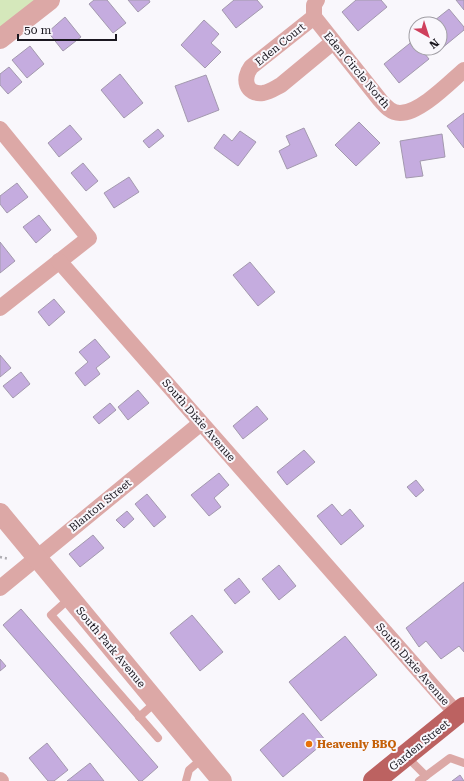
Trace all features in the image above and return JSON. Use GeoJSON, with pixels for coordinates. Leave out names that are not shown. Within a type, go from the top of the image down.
{"type":"FeatureCollection","features":[{"type":"Feature","properties":{"kind":"main road","name":"Garden Street"},"geometry":{"type":"LineString","coordinates":[[374,781],[406,755],[462,715]]}},
{"type":"Feature","properties":{"kind":"street"},"geometry":{"type":"LineString","coordinates":[[0,39],[50,0]]}},
{"type":"Feature","properties":{"kind":"street"},"geometry":{"type":"LineString","coordinates":[[314,17],[314,4],[317,0]]}},
{"type":"Feature","properties":{"kind":"street","name":"Eden Court"},"geometry":{"type":"LineString","coordinates":[[314,17],[251,67],[246,77],[249,88],[253,91],[264,93],[272,90],[281,85],[333,42]]}},
{"type":"Feature","properties":{"kind":"street","name":"Eden Circle North"},"geometry":{"type":"LineString","coordinates":[[314,17],[387,108],[400,113],[410,111],[422,105],[464,70]]}},
{"type":"Feature","properties":{"kind":"street"},"geometry":{"type":"LineString","coordinates":[[0,129],[89,238],[0,308]]}},
{"type":"Feature","properties":{"kind":"street","name":"South Dixie Avenue"},"geometry":{"type":"LineString","coordinates":[[59,261],[201,423],[462,715]]}},
{"type":"Feature","properties":{"kind":"street","name":"Blanton Street"},"geometry":{"type":"LineString","coordinates":[[0,588],[201,423]]}},
{"type":"Feature","properties":{"kind":"street","name":"South Park Avenue"},"geometry":{"type":"LineString","coordinates":[[0,514],[222,781]]}},
{"type":"Feature","properties":{"kind":"lane"},"geometry":{"type":"LineString","coordinates":[[70,598],[50,615],[158,738]]}},
{"type":"Feature","properties":{"kind":"lane"},"geometry":{"type":"LineString","coordinates":[[139,717],[156,702]]}},
{"type":"Feature","properties":{"kind":"lane"},"geometry":{"type":"LineString","coordinates":[[406,755],[423,778],[450,758],[464,763]]}},
{"type":"Feature","properties":{"kind":"lane"},"geometry":{"type":"LineString","coordinates":[[186,781],[189,770],[203,758]]}},
{"type":"Feature","properties":{"kind":"path"},"geometry":{"type":"LineString","coordinates":[[0,557],[9,559]]}},
{"type":"Feature","properties":{"kind":"green space"},"geometry":{"type":"Polygon","coordinates":[[[0,0],[38,0],[0,29],[0,0]]]}},
{"type":"Feature","properties":{"kind":"building"},"geometry":{"type":"Polygon","coordinates":[[[94,0],[107,0],[126,23],[113,33],[89,4],[94,0]]]}},
{"type":"Feature","properties":{"kind":"building"},"geometry":{"type":"Polygon","coordinates":[[[128,0],[149,0],[150,2],[138,12],[128,0]]]}},
{"type":"Feature","properties":{"kind":"building"},"geometry":{"type":"Polygon","coordinates":[[[234,0],[257,0],[263,7],[236,28],[222,10],[234,0]]]}},
{"type":"Feature","properties":{"kind":"building"},"geometry":{"type":"Polygon","coordinates":[[[356,0],[381,0],[387,7],[358,31],[342,12],[356,0]]]}},
{"type":"Feature","properties":{"kind":"building"},"geometry":{"type":"Polygon","coordinates":[[[456,0],[464,0],[464,10],[456,0]]]}},
{"type":"Feature","properties":{"kind":"building"},"geometry":{"type":"Polygon","coordinates":[[[449,9],[464,27],[464,30],[448,43],[448,16],[440,16],[449,9]]]}},
{"type":"Feature","properties":{"kind":"building"},"geometry":{"type":"Polygon","coordinates":[[[65,17],[81,37],[63,51],[48,32],[65,17]]]}},
{"type":"Feature","properties":{"kind":"building"},"geometry":{"type":"Polygon","coordinates":[[[204,20],[219,34],[211,43],[221,52],[205,68],[181,45],[204,20]]]}},
{"type":"Feature","properties":{"kind":"building"},"geometry":{"type":"Polygon","coordinates":[[[408,45],[408,56],[427,56],[429,59],[399,83],[384,64],[408,45]]]}},
{"type":"Feature","properties":{"kind":"building"},"geometry":{"type":"Polygon","coordinates":[[[30,46],[44,64],[27,78],[12,60],[30,46]]]}},
{"type":"Feature","properties":{"kind":"building"},"geometry":{"type":"Polygon","coordinates":[[[9,67],[22,82],[8,94],[0,85],[0,74],[9,67]]]}},
{"type":"Feature","properties":{"kind":"building"},"geometry":{"type":"Polygon","coordinates":[[[120,74],[143,103],[124,118],[101,90],[120,74]]]}},
{"type":"Feature","properties":{"kind":"building"},"geometry":{"type":"Polygon","coordinates":[[[206,75],[219,110],[188,122],[175,86],[206,75]]]}},
{"type":"Feature","properties":{"kind":"building"},"geometry":{"type":"Polygon","coordinates":[[[464,113],[464,148],[447,126],[464,113]]]}},
{"type":"Feature","properties":{"kind":"building"},"geometry":{"type":"Polygon","coordinates":[[[359,122],[380,143],[356,166],[335,145],[359,122]]]}},
{"type":"Feature","properties":{"kind":"building"},"geometry":{"type":"Polygon","coordinates":[[[70,125],[82,139],[59,157],[48,143],[70,125]]]}},
{"type":"Feature","properties":{"kind":"building"},"geometry":{"type":"Polygon","coordinates":[[[304,128],[317,156],[287,169],[279,151],[290,145],[286,136],[304,128]]]}},
{"type":"Feature","properties":{"kind":"building"},"geometry":{"type":"Polygon","coordinates":[[[158,129],[164,136],[149,148],[143,141],[158,129]]]}},
{"type":"Feature","properties":{"kind":"building"},"geometry":{"type":"Polygon","coordinates":[[[240,131],[256,142],[238,166],[214,148],[224,134],[232,141],[240,131]]]}},
{"type":"Feature","properties":{"kind":"building"},"geometry":{"type":"Polygon","coordinates":[[[442,134],[445,157],[420,161],[423,176],[406,178],[400,141],[442,134]]]}},
{"type":"Feature","properties":{"kind":"building"},"geometry":{"type":"Polygon","coordinates":[[[83,163],[98,181],[86,191],[71,173],[83,163]]]}},
{"type":"Feature","properties":{"kind":"building"},"geometry":{"type":"Polygon","coordinates":[[[129,177],[139,192],[114,208],[104,193],[129,177]]]}},
{"type":"Feature","properties":{"kind":"building"},"geometry":{"type":"Polygon","coordinates":[[[17,183],[28,197],[7,213],[0,204],[0,196],[17,183]]]}},
{"type":"Feature","properties":{"kind":"building"},"geometry":{"type":"Polygon","coordinates":[[[39,215],[51,230],[36,243],[23,227],[39,215]]]}},
{"type":"Feature","properties":{"kind":"building"},"geometry":{"type":"Polygon","coordinates":[[[0,242],[15,261],[0,273],[0,242]]]}},
{"type":"Feature","properties":{"kind":"building"},"geometry":{"type":"Polygon","coordinates":[[[250,262],[275,292],[258,306],[233,275],[250,262]]]}},
{"type":"Feature","properties":{"kind":"building"},"geometry":{"type":"Polygon","coordinates":[[[54,299],[65,312],[49,326],[38,312],[54,299]]]}},
{"type":"Feature","properties":{"kind":"building"},"geometry":{"type":"Polygon","coordinates":[[[95,339],[110,357],[96,368],[100,374],[85,386],[75,373],[88,362],[79,352],[95,339]]]}},
{"type":"Feature","properties":{"kind":"building"},"geometry":{"type":"Polygon","coordinates":[[[0,355],[11,368],[0,377],[0,355]]]}},
{"type":"Feature","properties":{"kind":"building"},"geometry":{"type":"Polygon","coordinates":[[[21,372],[30,384],[13,398],[3,386],[21,372]]]}},
{"type":"Feature","properties":{"kind":"building"},"geometry":{"type":"Polygon","coordinates":[[[138,390],[149,403],[128,420],[118,407],[138,390]]]}},
{"type":"Feature","properties":{"kind":"building"},"geometry":{"type":"Polygon","coordinates":[[[110,403],[116,410],[99,424],[93,417],[110,403]]]}},
{"type":"Feature","properties":{"kind":"building"},"geometry":{"type":"Polygon","coordinates":[[[257,406],[268,419],[243,439],[233,426],[257,406]]]}},
{"type":"Feature","properties":{"kind":"building"},"geometry":{"type":"Polygon","coordinates":[[[304,450],[315,462],[287,485],[277,472],[304,450]]]}},
{"type":"Feature","properties":{"kind":"building"},"geometry":{"type":"Polygon","coordinates":[[[219,473],[229,485],[214,498],[221,507],[209,516],[191,495],[219,473]]]}},
{"type":"Feature","properties":{"kind":"building"},"geometry":{"type":"Polygon","coordinates":[[[416,480],[424,490],[416,497],[407,487],[416,480]]]}},
{"type":"Feature","properties":{"kind":"building"},"geometry":{"type":"Polygon","coordinates":[[[147,494],[166,517],[154,527],[135,504],[147,494]]]}},
{"type":"Feature","properties":{"kind":"building"},"geometry":{"type":"Polygon","coordinates":[[[332,504],[342,516],[350,509],[364,526],[341,545],[317,516],[332,504]]]}},
{"type":"Feature","properties":{"kind":"building"},"geometry":{"type":"Polygon","coordinates":[[[127,511],[134,519],[124,528],[116,520],[127,511]]]}},
{"type":"Feature","properties":{"kind":"building"},"geometry":{"type":"Polygon","coordinates":[[[93,535],[104,548],[80,567],[69,554],[93,535]]]}},
{"type":"Feature","properties":{"kind":"building"},"geometry":{"type":"Polygon","coordinates":[[[279,565],[296,586],[279,600],[262,579],[279,565]]]}},
{"type":"Feature","properties":{"kind":"building"},"geometry":{"type":"Polygon","coordinates":[[[239,578],[250,592],[235,604],[224,590],[239,578]]]}},
{"type":"Feature","properties":{"kind":"building"},"geometry":{"type":"Polygon","coordinates":[[[464,582],[464,652],[459,646],[441,659],[426,641],[419,647],[406,628],[464,582]]]}},
{"type":"Feature","properties":{"kind":"building"},"geometry":{"type":"Polygon","coordinates":[[[21,609],[158,767],[142,781],[139,781],[3,625],[21,609]]]}},
{"type":"Feature","properties":{"kind":"building"},"geometry":{"type":"Polygon","coordinates":[[[192,615],[223,652],[200,671],[170,633],[192,615]]]}},
{"type":"Feature","properties":{"kind":"building"},"geometry":{"type":"Polygon","coordinates":[[[345,636],[377,675],[321,721],[289,682],[345,636]]]}},
{"type":"Feature","properties":{"kind":"building"},"geometry":{"type":"Polygon","coordinates":[[[0,659],[6,666],[0,671],[0,659]]]}},
{"type":"Feature","properties":{"kind":"building"},"geometry":{"type":"Polygon","coordinates":[[[303,713],[326,741],[283,777],[260,750],[303,713]]]}},
{"type":"Feature","properties":{"kind":"building"},"geometry":{"type":"Polygon","coordinates":[[[47,743],[68,770],[54,781],[48,781],[29,758],[47,743]]]}},
{"type":"Feature","properties":{"kind":"building"},"geometry":{"type":"Polygon","coordinates":[[[90,763],[104,781],[67,781],[90,763]]]}},
{"type":"Feature","properties":{"kind":"building"},"geometry":{"type":"Polygon","coordinates":[[[460,775],[464,781],[452,781],[460,775]]]}},
{"type":"Feature","properties":{"kind":"place","name":"Heavenly BBQ"},"geometry":{"type":"Point","coordinates":[309,744]}}]}
